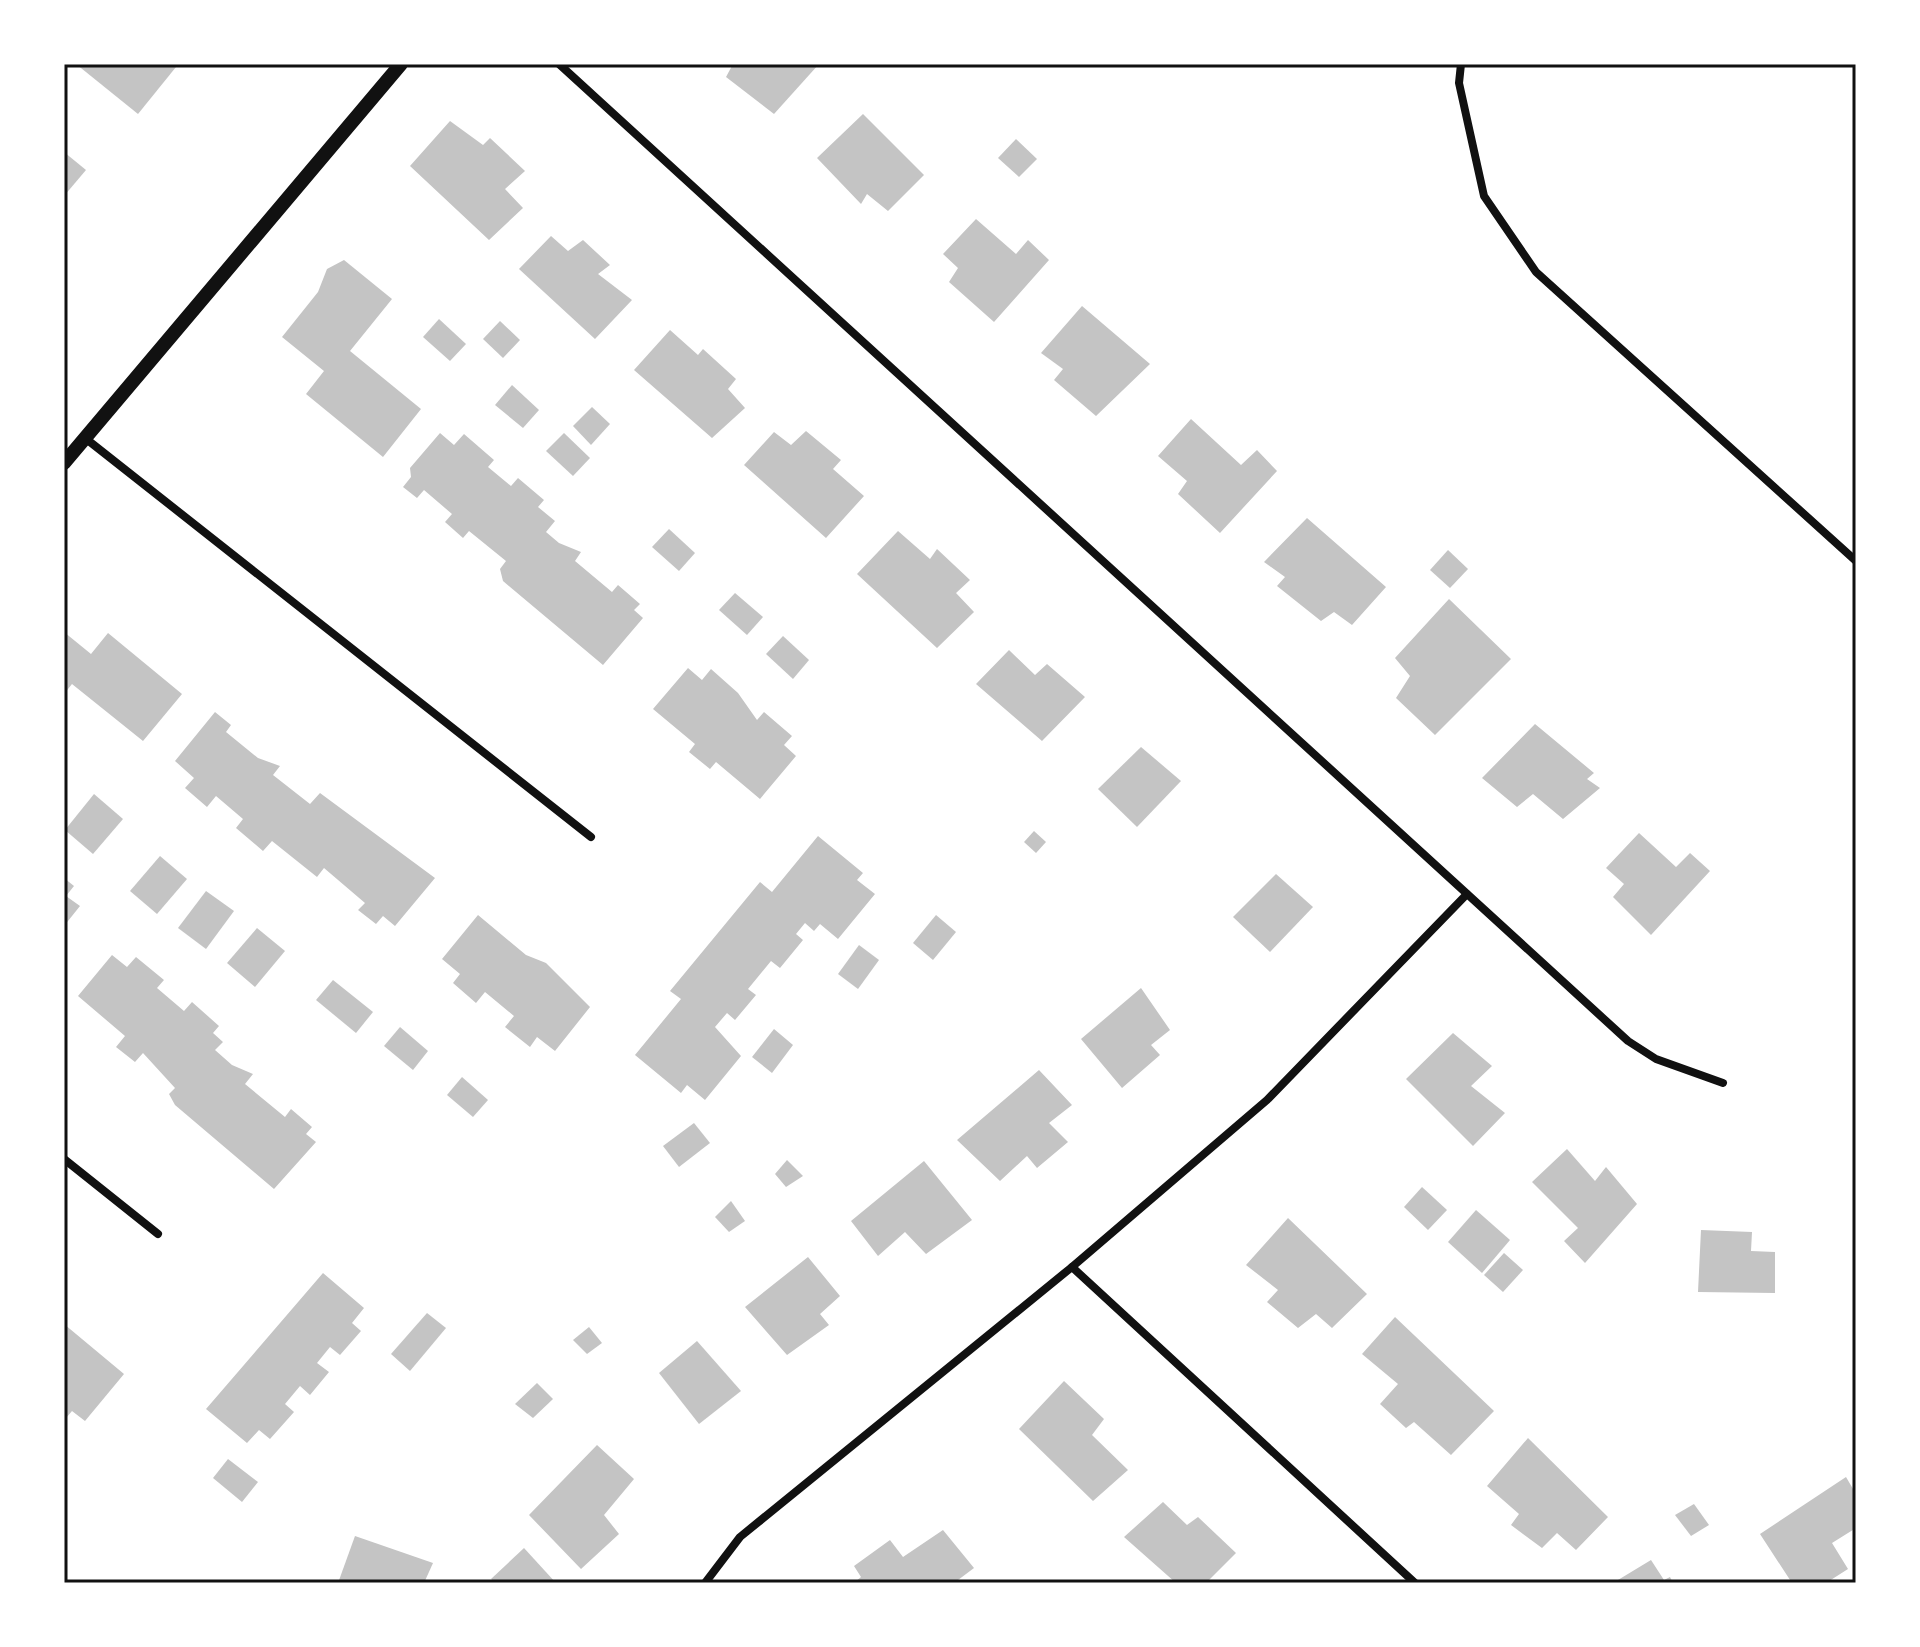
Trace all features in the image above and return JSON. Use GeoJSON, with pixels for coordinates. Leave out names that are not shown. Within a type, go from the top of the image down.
{"type":"FeatureCollection","features":[{"type":"Feature","properties":{"kind":"street"},"geometry":{"type":"LineString","coordinates":[[64,463],[401,64]]}},
{"type":"Feature","properties":{"kind":"street"},"geometry":{"type":"LineString","coordinates":[[559,64],[1628,1041],[1656,1059],[1723,1083]]}},
{"type":"Feature","properties":{"kind":"street"},"geometry":{"type":"LineString","coordinates":[[1461,64],[1459,83],[1484,196],[1536,272],[1856,561]]}},
{"type":"Feature","properties":{"kind":"street"},"geometry":{"type":"LineString","coordinates":[[85,438],[591,837]]}},
{"type":"Feature","properties":{"kind":"street"},"geometry":{"type":"LineString","coordinates":[[705,1583],[740,1537],[1072,1267],[1267,1100],[1467,894]]}},
{"type":"Feature","properties":{"kind":"street"},"geometry":{"type":"LineString","coordinates":[[64,1159],[158,1234]]}},
{"type":"Feature","properties":{"kind":"street"},"geometry":{"type":"LineString","coordinates":[[1072,1267],[1415,1583]]}},
{"type":"Feature","properties":{"kind":"building"},"geometry":{"type":"Polygon","coordinates":[[[76,64],[172,64],[176,67],[138,114],[76,64]]]}},
{"type":"Feature","properties":{"kind":"building"},"geometry":{"type":"Polygon","coordinates":[[[733,64],[819,64],[774,114],[726,77],[733,64]]]}},
{"type":"Feature","properties":{"kind":"building"},"geometry":{"type":"Polygon","coordinates":[[[863,114],[924,175],[888,211],[867,194],[861,204],[817,158],[863,114]]]}},
{"type":"Feature","properties":{"kind":"building"},"geometry":{"type":"Polygon","coordinates":[[[450,121],[483,145],[490,138],[525,171],[505,189],[523,208],[489,240],[410,166],[450,121]]]}},
{"type":"Feature","properties":{"kind":"building"},"geometry":{"type":"Polygon","coordinates":[[[1016,139],[1037,159],[1019,177],[998,158],[1016,139]]]}},
{"type":"Feature","properties":{"kind":"building"},"geometry":{"type":"Polygon","coordinates":[[[64,152],[86,170],[64,196],[64,152]]]}},
{"type":"Feature","properties":{"kind":"building"},"geometry":{"type":"Polygon","coordinates":[[[976,219],[1016,254],[1028,240],[1049,260],[994,322],[949,282],[958,268],[943,254],[976,219]]]}},
{"type":"Feature","properties":{"kind":"building"},"geometry":{"type":"Polygon","coordinates":[[[551,236],[568,251],[583,240],[610,265],[598,274],[632,300],[595,339],[519,269],[551,236]]]}},
{"type":"Feature","properties":{"kind":"building"},"geometry":{"type":"Polygon","coordinates":[[[344,260],[392,299],[350,351],[421,409],[383,457],[306,394],[324,371],[282,337],[318,292],[327,269],[344,260]]]}},
{"type":"Feature","properties":{"kind":"building"},"geometry":{"type":"Polygon","coordinates":[[[1082,306],[1150,364],[1096,416],[1054,380],[1063,369],[1041,353],[1082,306]]]}},
{"type":"Feature","properties":{"kind":"building"},"geometry":{"type":"Polygon","coordinates":[[[439,319],[466,344],[450,361],[423,337],[439,319]]]}},
{"type":"Feature","properties":{"kind":"building"},"geometry":{"type":"Polygon","coordinates":[[[500,321],[520,340],[503,358],[483,339],[500,321]]]}},
{"type":"Feature","properties":{"kind":"building"},"geometry":{"type":"Polygon","coordinates":[[[670,330],[698,355],[703,349],[736,379],[728,389],[745,408],[712,438],[634,370],[670,330]]]}},
{"type":"Feature","properties":{"kind":"building"},"geometry":{"type":"Polygon","coordinates":[[[512,385],[539,410],[523,428],[495,405],[512,385]]]}},
{"type":"Feature","properties":{"kind":"building"},"geometry":{"type":"Polygon","coordinates":[[[592,407],[610,424],[591,445],[573,426],[592,407]]]}},
{"type":"Feature","properties":{"kind":"building"},"geometry":{"type":"Polygon","coordinates":[[[1191,419],[1241,465],[1257,450],[1277,471],[1220,533],[1178,494],[1187,481],[1158,456],[1191,419]]]}},
{"type":"Feature","properties":{"kind":"building"},"geometry":{"type":"Polygon","coordinates":[[[806,431],[841,460],[833,469],[864,496],[826,538],[744,465],[774,432],[791,445],[806,431]]]}},
{"type":"Feature","properties":{"kind":"building"},"geometry":{"type":"Polygon","coordinates":[[[440,433],[454,445],[464,434],[494,460],[488,467],[511,486],[518,478],[544,500],[538,507],[555,521],[546,532],[559,543],[581,552],[575,561],[612,592],[618,585],[640,604],[634,610],[643,618],[603,665],[503,581],[500,569],[506,561],[469,531],[463,538],[445,522],[452,514],[424,490],[417,498],[403,487],[411,477],[410,468],[440,433]]]}},
{"type":"Feature","properties":{"kind":"building"},"geometry":{"type":"Polygon","coordinates":[[[564,433],[590,458],[573,476],[546,451],[564,433]]]}},
{"type":"Feature","properties":{"kind":"building"},"geometry":{"type":"Polygon","coordinates":[[[1307,518],[1386,587],[1352,625],[1334,612],[1321,621],[1277,586],[1285,577],[1264,562],[1307,518]]]}},
{"type":"Feature","properties":{"kind":"building"},"geometry":{"type":"Polygon","coordinates":[[[669,529],[695,553],[679,571],[652,547],[669,529]]]}},
{"type":"Feature","properties":{"kind":"building"},"geometry":{"type":"Polygon","coordinates":[[[898,531],[930,559],[937,549],[970,580],[956,593],[974,612],[937,648],[857,574],[898,531]]]}},
{"type":"Feature","properties":{"kind":"building"},"geometry":{"type":"Polygon","coordinates":[[[1448,550],[1468,569],[1450,588],[1430,570],[1448,550]]]}},
{"type":"Feature","properties":{"kind":"building"},"geometry":{"type":"Polygon","coordinates":[[[735,593],[763,617],[747,635],[719,610],[735,593]]]}},
{"type":"Feature","properties":{"kind":"building"},"geometry":{"type":"Polygon","coordinates":[[[1449,599],[1511,659],[1435,735],[1396,698],[1410,676],[1395,658],[1449,599]]]}},
{"type":"Feature","properties":{"kind":"building"},"geometry":{"type":"Polygon","coordinates":[[[64,632],[91,654],[108,633],[182,694],[143,741],[72,684],[64,694],[64,632]]]}},
{"type":"Feature","properties":{"kind":"building"},"geometry":{"type":"Polygon","coordinates":[[[783,636],[809,660],[793,679],[766,654],[783,636]]]}},
{"type":"Feature","properties":{"kind":"building"},"geometry":{"type":"Polygon","coordinates":[[[1009,650],[1035,675],[1047,664],[1085,697],[1042,741],[976,684],[1009,650]]]}},
{"type":"Feature","properties":{"kind":"building"},"geometry":{"type":"Polygon","coordinates":[[[688,668],[702,680],[711,669],[738,693],[757,720],[764,712],[792,736],[784,745],[796,756],[760,799],[716,762],[710,769],[689,752],[695,744],[653,709],[688,668]]]}},
{"type":"Feature","properties":{"kind":"building"},"geometry":{"type":"Polygon","coordinates":[[[215,712],[231,725],[226,732],[258,758],[280,766],[273,775],[310,804],[320,793],[435,878],[395,926],[383,916],[376,924],[358,910],[365,903],[324,868],[317,877],[272,841],[263,851],[236,828],[243,819],[216,796],[207,807],[185,788],[194,778],[175,761],[215,712]]]}},
{"type":"Feature","properties":{"kind":"building"},"geometry":{"type":"Polygon","coordinates":[[[1535,724],[1594,773],[1587,779],[1600,788],[1563,819],[1533,794],[1517,807],[1482,778],[1535,724]]]}},
{"type":"Feature","properties":{"kind":"building"},"geometry":{"type":"Polygon","coordinates":[[[1141,747],[1181,781],[1137,827],[1098,789],[1141,747]]]}},
{"type":"Feature","properties":{"kind":"building"},"geometry":{"type":"Polygon","coordinates":[[[94,794],[123,819],[93,854],[65,830],[94,794]]]}},
{"type":"Feature","properties":{"kind":"building"},"geometry":{"type":"Polygon","coordinates":[[[1034,831],[1046,842],[1036,853],[1024,842],[1034,831]]]}},
{"type":"Feature","properties":{"kind":"building"},"geometry":{"type":"Polygon","coordinates":[[[1639,833],[1676,867],[1690,853],[1710,871],[1651,935],[1613,897],[1624,884],[1606,868],[1639,833]]]}},
{"type":"Feature","properties":{"kind":"building"},"geometry":{"type":"Polygon","coordinates":[[[818,836],[863,873],[857,880],[875,894],[838,939],[820,924],[814,931],[805,923],[796,934],[803,940],[780,968],[771,961],[748,989],[756,995],[735,1020],[727,1013],[715,1027],[741,1056],[705,1100],[687,1085],[681,1093],[635,1055],[681,999],[670,991],[760,882],[772,892],[818,836]]]}},
{"type":"Feature","properties":{"kind":"building"},"geometry":{"type":"Polygon","coordinates":[[[160,856],[187,879],[157,914],[130,891],[160,856]]]}},
{"type":"Feature","properties":{"kind":"building"},"geometry":{"type":"Polygon","coordinates":[[[1276,874],[1313,907],[1270,952],[1233,917],[1276,874]]]}},
{"type":"Feature","properties":{"kind":"building"},"geometry":{"type":"Polygon","coordinates":[[[64,878],[74,886],[66,896],[80,906],[64,926],[64,878]]]}},
{"type":"Feature","properties":{"kind":"building"},"geometry":{"type":"Polygon","coordinates":[[[206,891],[234,911],[206,949],[178,928],[206,891]]]}},
{"type":"Feature","properties":{"kind":"building"},"geometry":{"type":"Polygon","coordinates":[[[478,915],[526,955],[546,963],[590,1007],[555,1051],[537,1037],[530,1047],[505,1027],[514,1016],[485,992],[476,1003],[453,983],[460,974],[442,959],[478,915]]]}},
{"type":"Feature","properties":{"kind":"building"},"geometry":{"type":"Polygon","coordinates":[[[936,915],[956,932],[933,960],[913,943],[936,915]]]}},
{"type":"Feature","properties":{"kind":"building"},"geometry":{"type":"Polygon","coordinates":[[[257,928],[285,951],[255,987],[227,963],[257,928]]]}},
{"type":"Feature","properties":{"kind":"building"},"geometry":{"type":"Polygon","coordinates":[[[859,945],[879,960],[858,989],[838,974],[859,945]]]}},
{"type":"Feature","properties":{"kind":"building"},"geometry":{"type":"Polygon","coordinates":[[[112,955],[127,967],[136,957],[164,980],[157,988],[184,1011],[192,1002],[219,1026],[213,1033],[223,1042],[215,1050],[232,1065],[253,1074],[245,1084],[285,1117],[291,1109],[312,1127],[306,1134],[316,1142],[274,1189],[175,1105],[169,1094],[175,1088],[143,1053],[135,1062],[116,1047],[125,1036],[78,996],[112,955]]]}},
{"type":"Feature","properties":{"kind":"building"},"geometry":{"type":"Polygon","coordinates":[[[333,980],[373,1012],[356,1033],[316,1000],[333,980]]]}},
{"type":"Feature","properties":{"kind":"building"},"geometry":{"type":"Polygon","coordinates":[[[1141,988],[1170,1030],[1151,1045],[1160,1055],[1122,1088],[1081,1039],[1141,988]]]}},
{"type":"Feature","properties":{"kind":"building"},"geometry":{"type":"Polygon","coordinates":[[[400,1027],[428,1051],[413,1070],[384,1046],[400,1027]]]}},
{"type":"Feature","properties":{"kind":"building"},"geometry":{"type":"Polygon","coordinates":[[[774,1029],[793,1045],[772,1073],[752,1057],[774,1029]]]}},
{"type":"Feature","properties":{"kind":"building"},"geometry":{"type":"Polygon","coordinates":[[[1453,1033],[1492,1066],[1471,1086],[1505,1113],[1473,1146],[1406,1079],[1453,1033]]]}},
{"type":"Feature","properties":{"kind":"building"},"geometry":{"type":"Polygon","coordinates":[[[1039,1070],[1072,1105],[1049,1123],[1068,1142],[1037,1168],[1027,1156],[1000,1181],[957,1140],[1039,1070]]]}},
{"type":"Feature","properties":{"kind":"building"},"geometry":{"type":"Polygon","coordinates":[[[462,1077],[488,1100],[473,1117],[447,1095],[462,1077]]]}},
{"type":"Feature","properties":{"kind":"building"},"geometry":{"type":"Polygon","coordinates":[[[694,1123],[710,1143],[679,1167],[663,1146],[694,1123]]]}},
{"type":"Feature","properties":{"kind":"building"},"geometry":{"type":"Polygon","coordinates":[[[1567,1149],[1595,1181],[1606,1167],[1637,1204],[1585,1263],[1564,1241],[1578,1228],[1532,1182],[1567,1149]]]}},
{"type":"Feature","properties":{"kind":"building"},"geometry":{"type":"Polygon","coordinates":[[[787,1160],[803,1176],[786,1187],[775,1174],[787,1160]]]}},
{"type":"Feature","properties":{"kind":"building"},"geometry":{"type":"Polygon","coordinates":[[[924,1161],[972,1220],[926,1254],[905,1232],[878,1256],[851,1221],[924,1161]]]}},
{"type":"Feature","properties":{"kind":"building"},"geometry":{"type":"Polygon","coordinates":[[[1422,1187],[1447,1210],[1428,1230],[1404,1207],[1422,1187]]]}},
{"type":"Feature","properties":{"kind":"building"},"geometry":{"type":"Polygon","coordinates":[[[731,1201],[745,1221],[729,1232],[715,1217],[731,1201]]]}},
{"type":"Feature","properties":{"kind":"building"},"geometry":{"type":"Polygon","coordinates":[[[1476,1210],[1510,1240],[1482,1273],[1448,1242],[1476,1210]]]}},
{"type":"Feature","properties":{"kind":"building"},"geometry":{"type":"Polygon","coordinates":[[[1288,1218],[1367,1294],[1332,1328],[1316,1314],[1298,1328],[1267,1302],[1278,1290],[1246,1265],[1288,1218]]]}},
{"type":"Feature","properties":{"kind":"building"},"geometry":{"type":"Polygon","coordinates":[[[1701,1230],[1752,1232],[1751,1251],[1775,1252],[1775,1293],[1698,1292],[1701,1230]]]}},
{"type":"Feature","properties":{"kind":"building"},"geometry":{"type":"Polygon","coordinates":[[[1504,1253],[1523,1270],[1503,1292],[1484,1275],[1504,1253]]]}},
{"type":"Feature","properties":{"kind":"building"},"geometry":{"type":"Polygon","coordinates":[[[808,1257],[840,1296],[820,1314],[829,1325],[787,1355],[745,1307],[808,1257]]]}},
{"type":"Feature","properties":{"kind":"building"},"geometry":{"type":"Polygon","coordinates":[[[323,1273],[364,1308],[352,1323],[361,1331],[340,1355],[330,1347],[317,1363],[329,1372],[310,1395],[300,1386],[285,1404],[294,1412],[270,1439],[259,1430],[247,1443],[206,1409],[323,1273]]]}},
{"type":"Feature","properties":{"kind":"building"},"geometry":{"type":"Polygon","coordinates":[[[427,1313],[446,1328],[410,1371],[391,1354],[427,1313]]]}},
{"type":"Feature","properties":{"kind":"building"},"geometry":{"type":"Polygon","coordinates":[[[1395,1317],[1494,1411],[1451,1455],[1414,1422],[1406,1428],[1380,1404],[1398,1384],[1362,1354],[1395,1317]]]}},
{"type":"Feature","properties":{"kind":"building"},"geometry":{"type":"Polygon","coordinates":[[[64,1324],[124,1374],[85,1421],[72,1411],[66,1418],[64,1416],[64,1324]]]}},
{"type":"Feature","properties":{"kind":"building"},"geometry":{"type":"Polygon","coordinates":[[[589,1327],[602,1343],[587,1354],[573,1340],[589,1327]]]}},
{"type":"Feature","properties":{"kind":"building"},"geometry":{"type":"Polygon","coordinates":[[[697,1341],[741,1391],[699,1424],[659,1373],[697,1341]]]}},
{"type":"Feature","properties":{"kind":"building"},"geometry":{"type":"Polygon","coordinates":[[[1064,1381],[1104,1419],[1092,1435],[1128,1470],[1093,1501],[1019,1429],[1064,1381]]]}},
{"type":"Feature","properties":{"kind":"building"},"geometry":{"type":"Polygon","coordinates":[[[537,1383],[553,1399],[533,1418],[515,1404],[537,1383]]]}},
{"type":"Feature","properties":{"kind":"building"},"geometry":{"type":"Polygon","coordinates":[[[1528,1438],[1608,1517],[1576,1550],[1557,1533],[1542,1548],[1511,1525],[1519,1514],[1487,1486],[1528,1438]]]}},
{"type":"Feature","properties":{"kind":"building"},"geometry":{"type":"Polygon","coordinates":[[[597,1445],[634,1479],[604,1515],[619,1534],[581,1569],[529,1515],[597,1445]]]}},
{"type":"Feature","properties":{"kind":"building"},"geometry":{"type":"Polygon","coordinates":[[[228,1459],[258,1482],[242,1502],[213,1478],[228,1459]]]}},
{"type":"Feature","properties":{"kind":"building"},"geometry":{"type":"Polygon","coordinates":[[[1846,1477],[1856,1494],[1856,1528],[1832,1543],[1848,1569],[1826,1583],[1792,1583],[1760,1534],[1846,1477]]]}},
{"type":"Feature","properties":{"kind":"building"},"geometry":{"type":"Polygon","coordinates":[[[1163,1502],[1187,1525],[1198,1517],[1236,1553],[1206,1583],[1176,1583],[1124,1537],[1163,1502]]]}},
{"type":"Feature","properties":{"kind":"building"},"geometry":{"type":"Polygon","coordinates":[[[1694,1504],[1709,1525],[1691,1536],[1675,1515],[1694,1504]]]}},
{"type":"Feature","properties":{"kind":"building"},"geometry":{"type":"Polygon","coordinates":[[[943,1530],[974,1568],[954,1583],[854,1583],[861,1577],[854,1566],[890,1540],[903,1557],[943,1530]]]}},
{"type":"Feature","properties":{"kind":"building"},"geometry":{"type":"Polygon","coordinates":[[[355,1536],[433,1563],[424,1583],[338,1583],[355,1536]]]}},
{"type":"Feature","properties":{"kind":"building"},"geometry":{"type":"Polygon","coordinates":[[[524,1548],[556,1583],[496,1583],[491,1579],[524,1548]]]}},
{"type":"Feature","properties":{"kind":"building"},"geometry":{"type":"Polygon","coordinates":[[[1651,1560],[1664,1580],[1670,1577],[1673,1583],[1613,1583],[1651,1560]]]}}]}
